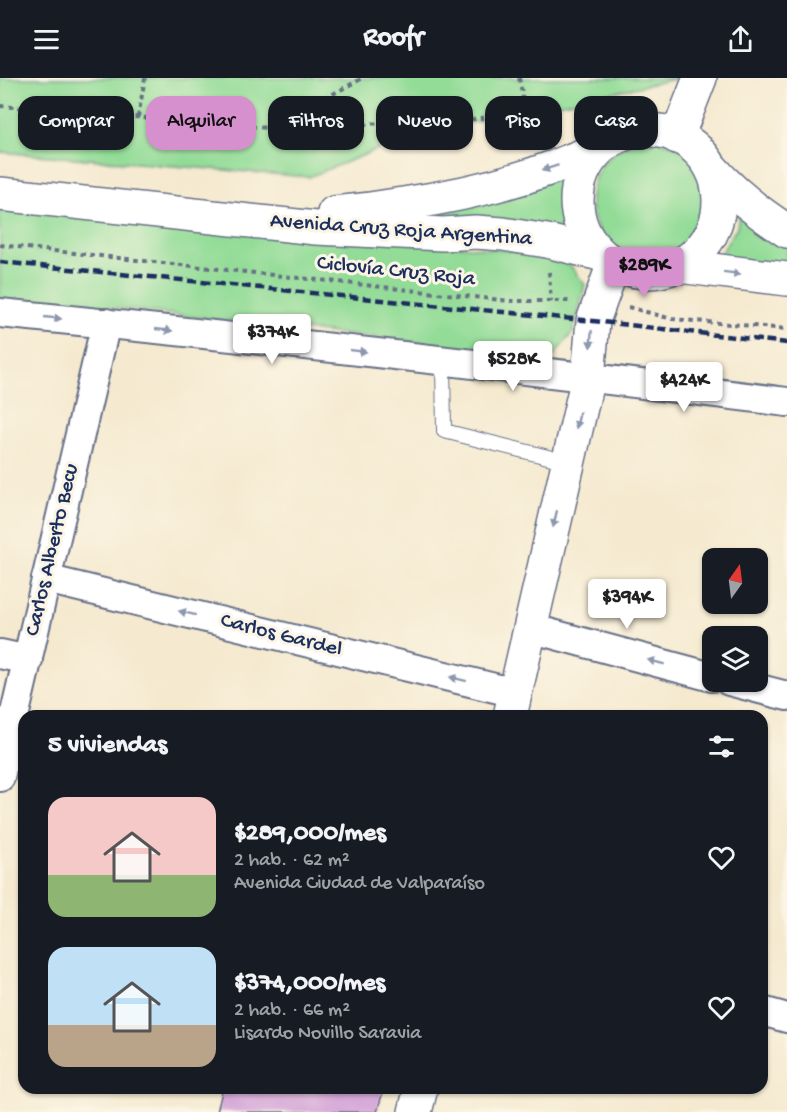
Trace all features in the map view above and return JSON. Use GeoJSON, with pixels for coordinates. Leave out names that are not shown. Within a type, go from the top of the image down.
{"type":"FeatureCollection","features":[{"type":"Feature","properties":{"kind":"main road"},"geometry":{"type":"LineString","coordinates":[[677,137],[700,78]]}},
{"type":"Feature","properties":{"kind":"main road"},"geometry":{"type":"LineString","coordinates":[[658,131],[677,137],[691,145],[727,186],[744,201],[787,231]]}},
{"type":"Feature","properties":{"kind":"main road","name":"Avenida Cruz Roja Argentina"},"geometry":{"type":"LineString","coordinates":[[237,219],[353,212],[421,202],[508,183],[577,159],[596,150]]}},
{"type":"Feature","properties":{"kind":"main road"},"geometry":{"type":"LineString","coordinates":[[600,150],[584,169],[579,183],[577,199],[582,229],[590,243],[607,259],[629,270],[645,273],[662,272],[678,266],[692,258],[703,247],[718,218],[720,201],[718,185],[712,169]]}},
{"type":"Feature","properties":{"kind":"main road","name":"Avenida Cruz Roja Argentina"},"geometry":{"type":"LineString","coordinates":[[0,194],[316,228],[443,234],[476,232],[502,234],[537,239],[607,259]]}},
{"type":"Feature","properties":{"kind":"main road"},"geometry":{"type":"LineString","coordinates":[[512,704],[588,377],[593,321],[600,299],[607,259]]}},
{"type":"Feature","properties":{"kind":"main road"},"geometry":{"type":"LineString","coordinates":[[678,266],[787,279]]}},
{"type":"Feature","properties":{"kind":"main road"},"geometry":{"type":"LineString","coordinates":[[416,1112],[420,1094]]}},
{"type":"Feature","properties":{"kind":"street"},"geometry":{"type":"LineString","coordinates":[[0,313],[588,377],[787,402]]}},
{"type":"Feature","properties":{"kind":"street","name":"Carlos Alberto Becu"},"geometry":{"type":"LineString","coordinates":[[0,777],[106,323]]}},
{"type":"Feature","properties":{"kind":"street","name":"Carlos Gardel"},"geometry":{"type":"LineString","coordinates":[[46,579],[512,704]]}},
{"type":"Feature","properties":{"kind":"street"},"geometry":{"type":"LineString","coordinates":[[531,628],[702,674]]}},
{"type":"Feature","properties":{"kind":"street"},"geometry":{"type":"LineString","coordinates":[[0,654],[28,660]]}},
{"type":"Feature","properties":{"kind":"street"},"geometry":{"type":"LineString","coordinates":[[768,691],[787,696]]}},
{"type":"Feature","properties":{"kind":"street"},"geometry":{"type":"LineString","coordinates":[[768,1013],[787,1018]]}},
{"type":"Feature","properties":{"kind":"lane"},"geometry":{"type":"LineString","coordinates":[[443,361],[444,431],[568,462]]}},
{"type":"Feature","properties":{"kind":"path"},"geometry":{"type":"LineString","coordinates":[[138,117],[145,78]]}},
{"type":"Feature","properties":{"kind":"path"},"geometry":{"type":"LineString","coordinates":[[329,96],[363,78]]}},
{"type":"Feature","properties":{"kind":"path"},"geometry":{"type":"LineString","coordinates":[[519,78],[523,96]]}},
{"type":"Feature","properties":{"kind":"path"},"geometry":{"type":"LineString","coordinates":[[0,106],[268,128]]}},
{"type":"Feature","properties":{"kind":"path"},"geometry":{"type":"LineString","coordinates":[[364,124],[485,117]]}},
{"type":"Feature","properties":{"kind":"path"},"geometry":{"type":"LineString","coordinates":[[533,150],[539,172]]}},
{"type":"Feature","properties":{"kind":"path","name":"Ciclovía Cruz Roja"},"geometry":{"type":"LineString","coordinates":[[0,245],[510,301],[551,302],[600,299],[672,319],[787,329]]}},
{"type":"Feature","properties":{"kind":"green space"},"geometry":{"type":"Polygon","coordinates":[[[0,78],[680,78],[596,96],[574,96],[574,101],[562,103],[562,96],[485,96],[485,120],[473,122],[473,96],[376,96],[376,150],[309,177],[0,152],[0,78]]]}},
{"type":"Feature","properties":{"kind":"green space"},"geometry":{"type":"Polygon","coordinates":[[[658,142],[673,145],[692,158],[705,177],[708,188],[708,212],[699,233],[683,249],[662,258],[638,258],[617,249],[601,233],[592,212],[592,188],[595,177],[608,158],[619,150],[658,150],[658,142]]]}},
{"type":"Feature","properties":{"kind":"green space"},"geometry":{"type":"Polygon","coordinates":[[[565,175],[560,190],[560,203],[566,221],[576,238],[331,221],[565,175]]]}},
{"type":"Feature","properties":{"kind":"green space"},"geometry":{"type":"Polygon","coordinates":[[[0,201],[563,256],[585,285],[573,332],[552,358],[89,305],[87,314],[0,305],[0,201]]]}},
{"type":"Feature","properties":{"kind":"green space"},"geometry":{"type":"Polygon","coordinates":[[[740,208],[787,246],[787,275],[709,265],[721,253],[737,227],[740,208]]]}},
{"type":"Feature","properties":{"kind":"building"},"geometry":{"type":"Polygon","coordinates":[[[222,1094],[382,1094],[377,1112],[217,1112],[222,1094]]]}},
{"type":"Feature","properties":{"kind":"railway"},"geometry":{"type":"LineString","coordinates":[[0,262],[593,321],[787,343]]}}]}
